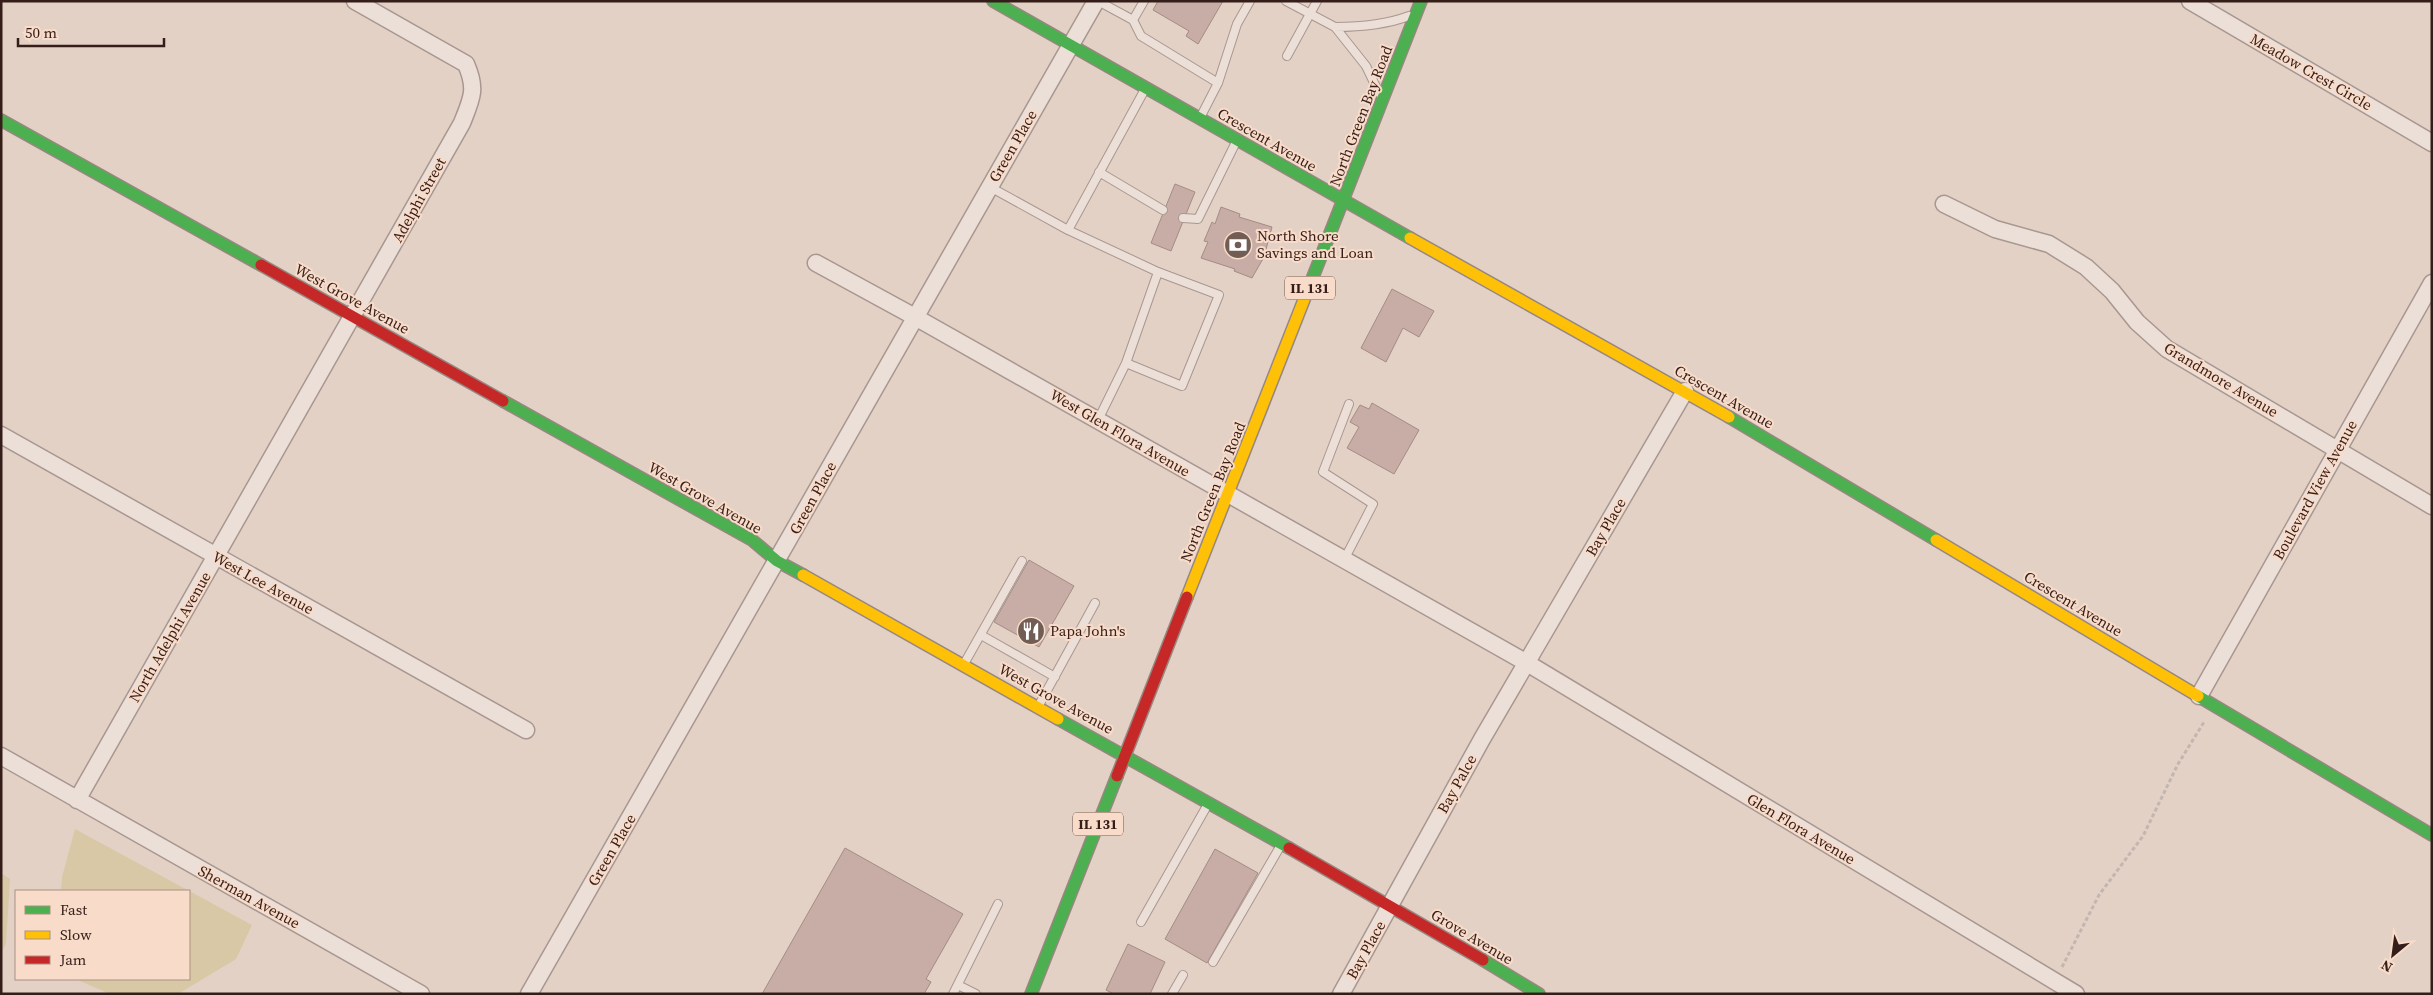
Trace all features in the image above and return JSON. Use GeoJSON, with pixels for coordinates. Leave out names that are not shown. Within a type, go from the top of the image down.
{"type":"FeatureCollection","features":[{"type":"Feature","properties":{"kind":"street","name":"Adelphi Street"},"geometry":{"type":"LineString","coordinates":[[352,317],[462,123],[474,92],[473,78],[466,64],[355,1]]}},
{"type":"Feature","properties":{"kind":"street","name":"Crescent Avenue"},"geometry":{"type":"LineString","coordinates":[[992,1],[1344,201],[1685,391],[2432,835]]}},
{"type":"Feature","properties":{"kind":"street","name":"Green Place"},"geometry":{"type":"LineString","coordinates":[[529,994],[1097,1]]}},
{"type":"Feature","properties":{"kind":"street","name":"North Green Bay Road"},"geometry":{"type":"LineString","coordinates":[[1031,994],[1421,1]]}},
{"type":"Feature","properties":{"kind":"street","name":"Meadow Crest Circle"},"geometry":{"type":"LineString","coordinates":[[2190,1],[2432,143]]}},
{"type":"Feature","properties":{"kind":"street","name":"West Grove Avenue"},"geometry":{"type":"LineString","coordinates":[[1,120],[752,540],[777,561],[1390,905]]}},
{"type":"Feature","properties":{"kind":"street","name":"Grandmore Avenue"},"geometry":{"type":"LineString","coordinates":[[1944,204],[1995,229],[2049,244],[2086,267],[2112,292],[2136,322],[2167,349],[2432,506]]}},
{"type":"Feature","properties":{"kind":"street","name":"West Glen Flora Avenue"},"geometry":{"type":"LineString","coordinates":[[816,263],[1098,420],[1527,664]]}},
{"type":"Feature","properties":{"kind":"street","name":"Boulevard View Avenue"},"geometry":{"type":"LineString","coordinates":[[2199,696],[2432,283]]}},
{"type":"Feature","properties":{"kind":"street","name":"North Adelphi Avenue"},"geometry":{"type":"LineString","coordinates":[[77,800],[352,317]]}},
{"type":"Feature","properties":{"kind":"street","name":"Bay Place"},"geometry":{"type":"LineString","coordinates":[[1527,664],[1685,391]]}},
{"type":"Feature","properties":{"kind":"street","name":"West Lee Avenue"},"geometry":{"type":"LineString","coordinates":[[1,435],[526,730]]}},
{"type":"Feature","properties":{"kind":"street","name":"Bay Palce"},"geometry":{"type":"LineString","coordinates":[[1390,905],[1482,739],[1527,664]]}},
{"type":"Feature","properties":{"kind":"street","name":"Glen Flora Avenue"},"geometry":{"type":"LineString","coordinates":[[1527,664],[2076,994]]}},
{"type":"Feature","properties":{"kind":"street","name":"Sherman Avenue"},"geometry":{"type":"LineString","coordinates":[[1,756],[421,994]]}},
{"type":"Feature","properties":{"kind":"street","name":"Bay Place"},"geometry":{"type":"LineString","coordinates":[[1341,994],[1390,905]]}},
{"type":"Feature","properties":{"kind":"street","name":"Grove Avenue"},"geometry":{"type":"LineString","coordinates":[[1390,905],[1539,994]]}},
{"type":"Feature","properties":{"kind":"lane"},"geometry":{"type":"LineString","coordinates":[[1097,1],[1133,20],[1141,36],[1218,83]]}},
{"type":"Feature","properties":{"kind":"lane"},"geometry":{"type":"LineString","coordinates":[[1133,20],[1144,1]]}},
{"type":"Feature","properties":{"kind":"lane"},"geometry":{"type":"LineString","coordinates":[[1200,119],[1218,83],[1237,24],[1250,1]]}},
{"type":"Feature","properties":{"kind":"lane"},"geometry":{"type":"LineString","coordinates":[[1286,1],[1335,28],[1366,66],[1383,101]]}},
{"type":"Feature","properties":{"kind":"lane"},"geometry":{"type":"LineString","coordinates":[[1287,56],[1317,1]]}},
{"type":"Feature","properties":{"kind":"lane"},"geometry":{"type":"LineString","coordinates":[[1335,28],[1383,23],[1417,13]]}},
{"type":"Feature","properties":{"kind":"lane"},"geometry":{"type":"LineString","coordinates":[[1068,230],[1146,88]]}},
{"type":"Feature","properties":{"kind":"lane"},"geometry":{"type":"LineString","coordinates":[[1183,218],[1198,219],[1237,140]]}},
{"type":"Feature","properties":{"kind":"lane"},"geometry":{"type":"LineString","coordinates":[[1099,172],[1163,210]]}},
{"type":"Feature","properties":{"kind":"lane"},"geometry":{"type":"LineString","coordinates":[[990,187],[1068,230],[1158,272],[1219,296],[1182,386],[1126,363]]}},
{"type":"Feature","properties":{"kind":"lane"},"geometry":{"type":"LineString","coordinates":[[1098,420],[1126,363],[1158,272]]}},
{"type":"Feature","properties":{"kind":"lane"},"geometry":{"type":"LineString","coordinates":[[1344,560],[1373,504],[1323,472],[1349,404]]}},
{"type":"Feature","properties":{"kind":"lane"},"geometry":{"type":"LineString","coordinates":[[964,665],[1022,561]]}},
{"type":"Feature","properties":{"kind":"lane"},"geometry":{"type":"LineString","coordinates":[[1038,706],[1095,603]]}},
{"type":"Feature","properties":{"kind":"lane"},"geometry":{"type":"LineString","coordinates":[[981,635],[1054,677]]}},
{"type":"Feature","properties":{"kind":"lane"},"geometry":{"type":"LineString","coordinates":[[1141,922],[1209,802]]}},
{"type":"Feature","properties":{"kind":"lane"},"geometry":{"type":"LineString","coordinates":[[1213,962],[1282,845]]}},
{"type":"Feature","properties":{"kind":"lane"},"geometry":{"type":"LineString","coordinates":[[953,994],[998,904]]}},
{"type":"Feature","properties":{"kind":"lane"},"geometry":{"type":"LineString","coordinates":[[1172,994],[1182,976]]}},
{"type":"Feature","properties":{"kind":"lane"},"geometry":{"type":"LineString","coordinates":[[958,985],[976,994]]}},
{"type":"Feature","properties":{"kind":"path"},"geometry":{"type":"LineString","coordinates":[[2055,981],[2099,895],[2142,836],[2178,764],[2214,705]]}},
{"type":"Feature","properties":{"kind":"shaded area"},"geometry":{"type":"Polygon","coordinates":[[[75,829],[187,890],[61,890],[62,877],[75,829]]]}},
{"type":"Feature","properties":{"kind":"shaded area"},"geometry":{"type":"Polygon","coordinates":[[[1,873],[10,879],[6,944],[1,953],[1,873]]]}},
{"type":"Feature","properties":{"kind":"shaded area"},"geometry":{"type":"Polygon","coordinates":[[[190,891],[252,925],[236,959],[178,994],[110,994],[80,981],[190,980],[190,891]]]}},
{"type":"Feature","properties":{"kind":"building"},"geometry":{"type":"Polygon","coordinates":[[[1158,1],[1223,1],[1198,44],[1186,36],[1189,31],[1153,10],[1158,1]]]}},
{"type":"Feature","properties":{"kind":"building"},"geometry":{"type":"Polygon","coordinates":[[[1175,184],[1195,192],[1171,251],[1151,243],[1175,184]]]}},
{"type":"Feature","properties":{"kind":"building","name":"North Shore Savings and Loan"},"geometry":{"type":"Polygon","coordinates":[[[1221,207],[1240,214],[1239,217],[1272,227],[1264,257],[1252,278],[1234,271],[1235,269],[1201,258],[1208,242],[1204,241],[1212,222],[1215,224],[1221,207]]]}},
{"type":"Feature","properties":{"kind":"building"},"geometry":{"type":"Polygon","coordinates":[[[1392,289],[1434,311],[1419,337],[1403,328],[1386,362],[1361,348],[1392,289]]]}},
{"type":"Feature","properties":{"kind":"building"},"geometry":{"type":"Polygon","coordinates":[[[1372,403],[1419,430],[1394,474],[1347,448],[1359,427],[1350,422],[1360,405],[1369,409],[1372,403]]]}},
{"type":"Feature","properties":{"kind":"building"},"geometry":{"type":"Polygon","coordinates":[[[1029,560],[1074,586],[1039,647],[994,622],[1029,560]]]}},
{"type":"Feature","properties":{"kind":"building"},"geometry":{"type":"Polygon","coordinates":[[[845,848],[963,914],[926,979],[931,982],[924,994],[762,994],[845,848]]]}},
{"type":"Feature","properties":{"kind":"building"},"geometry":{"type":"Polygon","coordinates":[[[1215,849],[1258,873],[1207,963],[1165,939],[1215,849]]]}},
{"type":"Feature","properties":{"kind":"building"},"geometry":{"type":"Polygon","coordinates":[[[1128,944],[1165,962],[1150,994],[1114,994],[1106,990],[1128,944]]]}},
{"type":"Feature","properties":{"kind":"traffic: fast"},"geometry":{"type":"LineString","coordinates":[[993,1],[1410,238]]}},
{"type":"Feature","properties":{"kind":"traffic: fast"},"geometry":{"type":"LineString","coordinates":[[1309,287],[1421,1]]}},
{"type":"Feature","properties":{"kind":"traffic: fast"},"geometry":{"type":"LineString","coordinates":[[1,120],[261,265]]}},
{"type":"Feature","properties":{"kind":"traffic: fast"},"geometry":{"type":"LineString","coordinates":[[503,401],[752,540],[777,561],[803,575]]}},
{"type":"Feature","properties":{"kind":"traffic: fast"},"geometry":{"type":"LineString","coordinates":[[1729,417],[1936,540]]}},
{"type":"Feature","properties":{"kind":"traffic: fast"},"geometry":{"type":"LineString","coordinates":[[2198,696],[2432,835]]}},
{"type":"Feature","properties":{"kind":"traffic: fast"},"geometry":{"type":"LineString","coordinates":[[1058,719],[1289,848]]}},
{"type":"Feature","properties":{"kind":"traffic: fast"},"geometry":{"type":"LineString","coordinates":[[1031,994],[1117,776]]}},
{"type":"Feature","properties":{"kind":"traffic: fast"},"geometry":{"type":"LineString","coordinates":[[1483,960],[1539,994]]}},
{"type":"Feature","properties":{"kind":"traffic: slow"},"geometry":{"type":"LineString","coordinates":[[1410,238],[1729,417]]}},
{"type":"Feature","properties":{"kind":"traffic: slow"},"geometry":{"type":"LineString","coordinates":[[1187,597],[1309,287]]}},
{"type":"Feature","properties":{"kind":"traffic: slow"},"geometry":{"type":"LineString","coordinates":[[1936,540],[2198,696]]}},
{"type":"Feature","properties":{"kind":"traffic: slow"},"geometry":{"type":"LineString","coordinates":[[803,575],[1058,719]]}},
{"type":"Feature","properties":{"kind":"traffic: jam"},"geometry":{"type":"LineString","coordinates":[[261,265],[503,401]]}},
{"type":"Feature","properties":{"kind":"traffic: jam"},"geometry":{"type":"LineString","coordinates":[[1117,776],[1187,597]]}},
{"type":"Feature","properties":{"kind":"traffic: jam"},"geometry":{"type":"LineString","coordinates":[[1289,848],[1483,960]]}},
{"type":"Feature","properties":{"kind":"place","name":"North Shore Savings and Loan"},"geometry":{"type":"Point","coordinates":[1238,245]}},
{"type":"Feature","properties":{"kind":"place","name":"Papa John's"},"geometry":{"type":"Point","coordinates":[1031,631]}}]}
